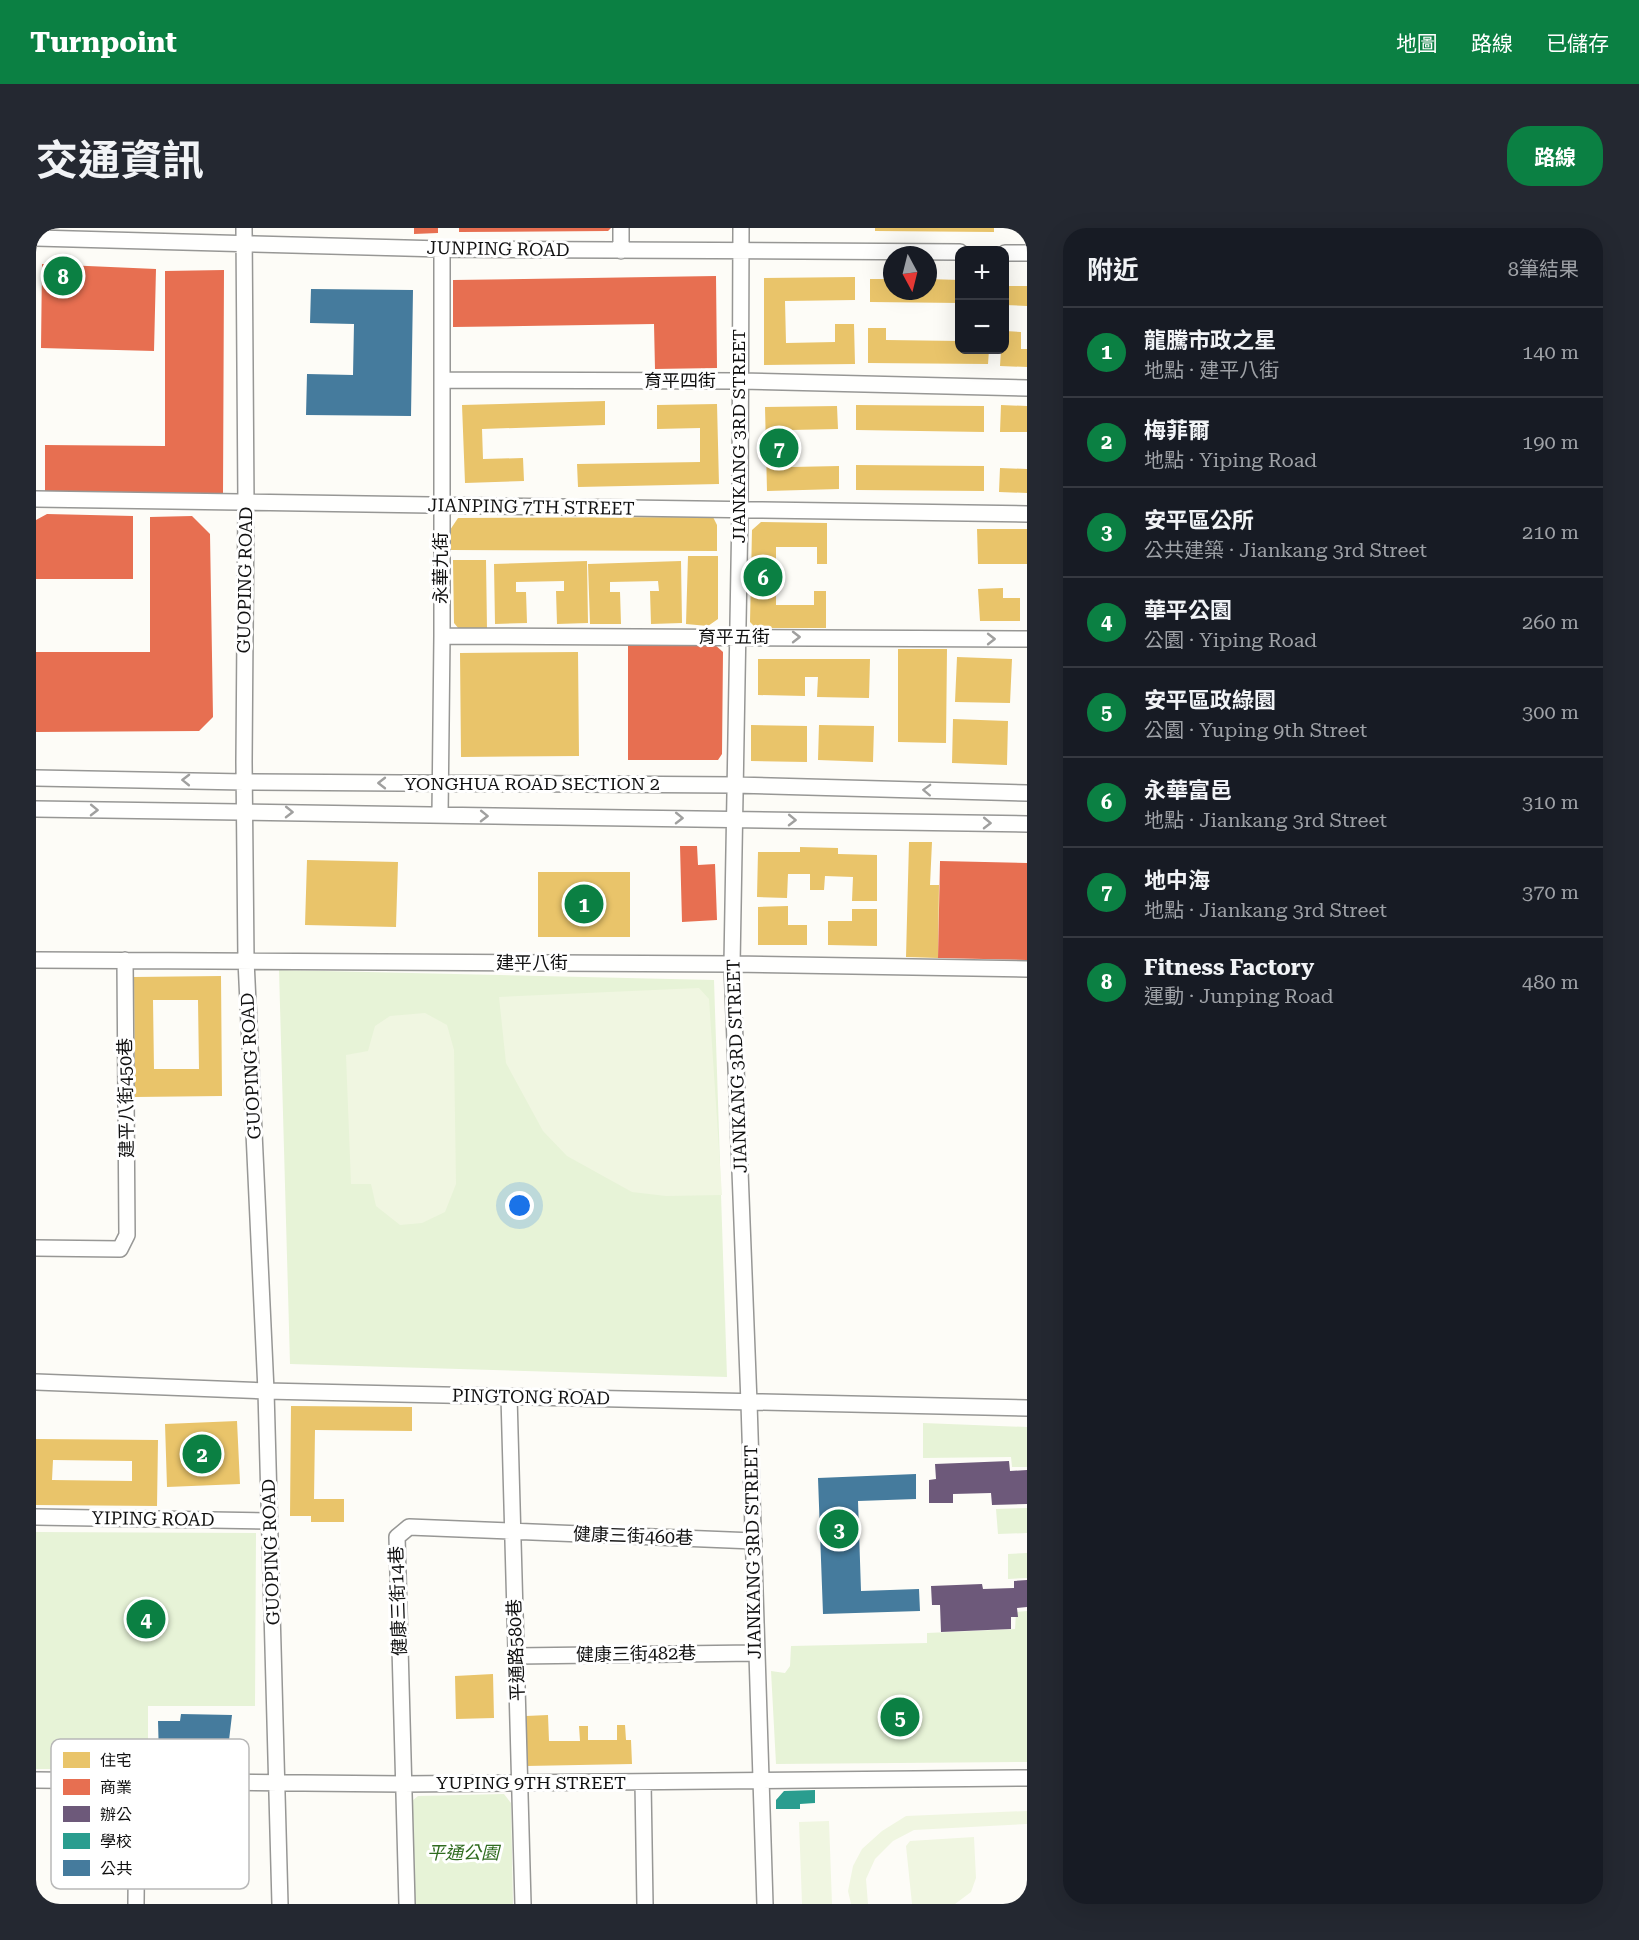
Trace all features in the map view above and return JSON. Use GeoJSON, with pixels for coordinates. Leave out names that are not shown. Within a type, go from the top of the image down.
{"type":"FeatureCollection","features":[{"type":"Feature","properties":{"kind":"street"},"geometry":{"type":"LineString","coordinates":[[621,228],[621,251]]}},
{"type":"Feature","properties":{"kind":"street","name":"JIANKANG 3RD STREET"},"geometry":{"type":"LineString","coordinates":[[741,228],[740,510],[732,964],[765,1904]]}},
{"type":"Feature","properties":{"kind":"street","name":"JUNPING ROAD"},"geometry":{"type":"LineString","coordinates":[[36,238],[244,236],[442,249],[955,252]]}},
{"type":"Feature","properties":{"kind":"street","name":"GUOPING ROAD"},"geometry":{"type":"LineString","coordinates":[[244,236],[246,960],[266,1391],[280,1904]]}},
{"type":"Feature","properties":{"kind":"street","name":"永華九街"},"geometry":{"type":"LineString","coordinates":[[440,815],[442,249]]}},
{"type":"Feature","properties":{"kind":"street"},"geometry":{"type":"LineString","coordinates":[[1009,253],[1027,253]]}},
{"type":"Feature","properties":{"kind":"street","name":"育平四街"},"geometry":{"type":"LineString","coordinates":[[442,380],[740,381],[1027,388]]}},
{"type":"Feature","properties":{"kind":"street","name":"JIANPING 7TH STREET"},"geometry":{"type":"LineString","coordinates":[[36,499],[1027,514]]}},
{"type":"Feature","properties":{"kind":"street","name":"育平五街"},"geometry":{"type":"LineString","coordinates":[[442,636],[1027,639]]}},
{"type":"Feature","properties":{"kind":"street","name":"YONGHUA ROAD SECTION 2"},"geometry":{"type":"LineString","coordinates":[[36,777],[244,782],[734,785],[1027,793]]}},
{"type":"Feature","properties":{"kind":"street","name":"YONGHUA ROAD SECTION 2"},"geometry":{"type":"LineString","coordinates":[[36,809],[1027,824]]}},
{"type":"Feature","properties":{"kind":"street","name":"建平八街"},"geometry":{"type":"LineString","coordinates":[[36,960],[732,964],[1027,969]]}},
{"type":"Feature","properties":{"kind":"street","name":"建平八街450巷"},"geometry":{"type":"LineString","coordinates":[[36,1248],[120,1249],[128,1235],[125,960]]}},
{"type":"Feature","properties":{"kind":"street","name":"PINGTONG ROAD"},"geometry":{"type":"LineString","coordinates":[[36,1382],[266,1391],[1027,1408]]}},
{"type":"Feature","properties":{"kind":"street","name":"平通路580巷"},"geometry":{"type":"LineString","coordinates":[[509,1396],[523,1904]]}},
{"type":"Feature","properties":{"kind":"street","name":"YIPING ROAD"},"geometry":{"type":"LineString","coordinates":[[36,1517],[270,1521]]}},
{"type":"Feature","properties":{"kind":"street","name":"健康三街14巷"},"geometry":{"type":"LineString","coordinates":[[404,1784],[397,1537],[409,1527],[513,1530]]}},
{"type":"Feature","properties":{"kind":"street","name":"健康三街460巷"},"geometry":{"type":"LineString","coordinates":[[513,1530],[754,1541]]}},
{"type":"Feature","properties":{"kind":"street","name":"健康三街482巷"},"geometry":{"type":"LineString","coordinates":[[516,1656],[756,1653]]}},
{"type":"Feature","properties":{"kind":"street","name":"YUPING 9TH STREET"},"geometry":{"type":"LineString","coordinates":[[249,1782],[404,1784],[1027,1778]]}},
{"type":"Feature","properties":{"kind":"street","name":"YUPING 9TH STREET"},"geometry":{"type":"LineString","coordinates":[[36,1780],[51,1780]]}},
{"type":"Feature","properties":{"kind":"street"},"geometry":{"type":"LineString","coordinates":[[643,1782],[645,1904]]}},
{"type":"Feature","properties":{"kind":"street"},"geometry":{"type":"LineString","coordinates":[[404,1784],[406,1904]]}},
{"type":"Feature","properties":{"kind":"street"},"geometry":{"type":"LineString","coordinates":[[136,1889],[136,1904]]}},
{"type":"Feature","properties":{"kind":"green space"},"geometry":{"type":"Polygon","coordinates":[[[279,970],[714,980],[727,1377],[290,1364],[279,970]]]}},
{"type":"Feature","properties":{"kind":"green space"},"geometry":{"type":"Polygon","coordinates":[[[699,988],[709,999],[722,1195],[666,1196],[632,1192],[567,1156],[543,1131],[506,1063],[499,997],[699,988]]]}},
{"type":"Feature","properties":{"kind":"green space"},"geometry":{"type":"Polygon","coordinates":[[[425,1013],[447,1025],[454,1050],[456,1184],[445,1212],[422,1223],[400,1225],[376,1206],[371,1184],[351,1184],[346,1055],[368,1051],[375,1026],[390,1016],[425,1013]]]}},
{"type":"Feature","properties":{"kind":"green space"},"geometry":{"type":"Polygon","coordinates":[[[923,1423],[1027,1427],[1027,1467],[1012,1467],[1011,1457],[923,1458],[923,1423]]]}},
{"type":"Feature","properties":{"kind":"green space"},"geometry":{"type":"Polygon","coordinates":[[[1027,1508],[1027,1533],[998,1534],[996,1509],[1027,1508]]]}},
{"type":"Feature","properties":{"kind":"green space"},"geometry":{"type":"Polygon","coordinates":[[[36,1532],[256,1533],[255,1706],[148,1706],[148,1739],[51,1739],[51,1769],[36,1769],[36,1532]]]}},
{"type":"Feature","properties":{"kind":"green space"},"geometry":{"type":"Polygon","coordinates":[[[1027,1553],[1027,1578],[1008,1579],[1008,1554],[1027,1553]]]}},
{"type":"Feature","properties":{"kind":"green space"},"geometry":{"type":"Polygon","coordinates":[[[1027,1611],[1027,1762],[776,1764],[771,1671],[785,1673],[790,1666],[791,1646],[927,1643],[927,1633],[1015,1629],[1016,1612],[1027,1611]]]}},
{"type":"Feature","properties":{"kind":"green space","name":"平通公園"},"geometry":{"type":"Polygon","coordinates":[[[504,1794],[511,1803],[513,1904],[415,1904],[412,1801],[418,1796],[504,1794]]]}},
{"type":"Feature","properties":{"kind":"green space"},"geometry":{"type":"Polygon","coordinates":[[[1027,1811],[1027,1824],[914,1830],[893,1841],[875,1859],[866,1879],[868,1904],[851,1904],[848,1891],[853,1866],[862,1849],[882,1831],[906,1816],[1027,1811]]]}},
{"type":"Feature","properties":{"kind":"green space"},"geometry":{"type":"Polygon","coordinates":[[[829,1821],[832,1904],[802,1904],[799,1822],[829,1821]]]}},
{"type":"Feature","properties":{"kind":"green space"},"geometry":{"type":"Polygon","coordinates":[[[974,1837],[976,1878],[971,1892],[955,1904],[912,1904],[906,1846],[910,1841],[974,1837]]]}},
{"type":"Feature","properties":{"kind":"building: 住宅"},"geometry":{"type":"Polygon","coordinates":[[[875,228],[994,228],[994,232],[875,231],[875,228]]]}},
{"type":"Feature","properties":{"kind":"building: 住宅"},"geometry":{"type":"Polygon","coordinates":[[[855,277],[855,300],[785,301],[786,343],[835,342],[835,324],[854,324],[855,364],[764,365],[764,278],[855,277]]]}},
{"type":"Feature","properties":{"kind":"building: 住宅"},"geometry":{"type":"Polygon","coordinates":[[[870,279],[883,279],[883,300],[937,300],[937,279],[955,280],[955,303],[870,302],[870,279]]]}},
{"type":"Feature","properties":{"kind":"building: 住宅"},"geometry":{"type":"Polygon","coordinates":[[[1009,286],[1027,286],[1027,306],[1009,305],[1009,286]]]}},
{"type":"Feature","properties":{"kind":"building: 住宅"},"geometry":{"type":"Polygon","coordinates":[[[868,328],[886,328],[886,340],[955,341],[955,354],[989,354],[988,364],[868,363],[868,328]]]}},
{"type":"Feature","properties":{"kind":"building: 住宅"},"geometry":{"type":"Polygon","coordinates":[[[1009,331],[1021,332],[1021,349],[1027,349],[1027,367],[1000,366],[1001,354],[1009,354],[1009,331]]]}},
{"type":"Feature","properties":{"kind":"building: 住宅"},"geometry":{"type":"Polygon","coordinates":[[[605,401],[605,425],[482,429],[483,459],[523,458],[524,481],[465,483],[462,405],[605,401]]]}},
{"type":"Feature","properties":{"kind":"building: 住宅"},"geometry":{"type":"Polygon","coordinates":[[[717,404],[719,484],[578,487],[577,464],[700,462],[700,428],[657,429],[657,405],[717,404]]]}},
{"type":"Feature","properties":{"kind":"building: 住宅"},"geometry":{"type":"Polygon","coordinates":[[[856,405],[984,406],[984,432],[856,430],[856,405]]]}},
{"type":"Feature","properties":{"kind":"building: 住宅"},"geometry":{"type":"Polygon","coordinates":[[[1001,405],[1027,406],[1027,432],[1000,432],[1001,405]]]}},
{"type":"Feature","properties":{"kind":"building: 住宅"},"geometry":{"type":"Polygon","coordinates":[[[837,406],[838,429],[791,430],[792,467],[839,466],[839,489],[767,491],[765,407],[837,406]]]}},
{"type":"Feature","properties":{"kind":"building: 住宅"},"geometry":{"type":"Polygon","coordinates":[[[856,465],[984,466],[984,491],[856,490],[856,465]]]}},
{"type":"Feature","properties":{"kind":"building: 住宅"},"geometry":{"type":"Polygon","coordinates":[[[1000,468],[1027,469],[1027,493],[999,492],[1000,468]]]}},
{"type":"Feature","properties":{"kind":"building: 住宅"},"geometry":{"type":"Polygon","coordinates":[[[713,517],[717,525],[717,551],[450,550],[450,530],[458,518],[713,517]]]}},
{"type":"Feature","properties":{"kind":"building: 住宅"},"geometry":{"type":"Polygon","coordinates":[[[761,522],[827,523],[827,564],[817,564],[817,547],[776,547],[776,605],[814,605],[814,591],[826,591],[826,628],[756,628],[750,622],[752,530],[761,522]]]}},
{"type":"Feature","properties":{"kind":"building: 住宅"},"geometry":{"type":"Polygon","coordinates":[[[977,529],[1027,529],[1027,564],[978,564],[977,529]]]}},
{"type":"Feature","properties":{"kind":"building: 住宅"},"geometry":{"type":"Polygon","coordinates":[[[688,556],[718,556],[718,619],[708,626],[686,624],[688,556]]]}},
{"type":"Feature","properties":{"kind":"building: 住宅"},"geometry":{"type":"Polygon","coordinates":[[[453,560],[486,560],[487,630],[459,629],[454,623],[453,560]]]}},
{"type":"Feature","properties":{"kind":"building: 住宅"},"geometry":{"type":"Polygon","coordinates":[[[587,561],[588,623],[557,624],[556,591],[564,591],[564,581],[516,582],[516,592],[526,592],[527,623],[495,624],[494,564],[587,561]]]}},
{"type":"Feature","properties":{"kind":"building: 住宅"},"geometry":{"type":"Polygon","coordinates":[[[681,561],[682,623],[651,624],[650,591],[659,591],[658,581],[610,582],[610,592],[620,592],[621,624],[590,624],[588,564],[681,561]]]}},
{"type":"Feature","properties":{"kind":"building: 住宅"},"geometry":{"type":"Polygon","coordinates":[[[1003,588],[1003,598],[1020,598],[1020,621],[980,621],[978,589],[1003,588]]]}},
{"type":"Feature","properties":{"kind":"building: 住宅"},"geometry":{"type":"Polygon","coordinates":[[[898,649],[947,649],[946,743],[898,742],[898,649]]]}},
{"type":"Feature","properties":{"kind":"building: 住宅"},"geometry":{"type":"Polygon","coordinates":[[[578,652],[579,756],[461,757],[460,653],[578,652]]]}},
{"type":"Feature","properties":{"kind":"building: 住宅"},"geometry":{"type":"Polygon","coordinates":[[[957,657],[1012,659],[1010,703],[955,702],[957,657]]]}},
{"type":"Feature","properties":{"kind":"building: 住宅"},"geometry":{"type":"Polygon","coordinates":[[[758,659],[870,659],[869,698],[817,697],[818,677],[805,677],[805,696],[758,695],[758,659]]]}},
{"type":"Feature","properties":{"kind":"building: 住宅"},"geometry":{"type":"Polygon","coordinates":[[[953,719],[1008,721],[1007,765],[952,763],[953,719]]]}},
{"type":"Feature","properties":{"kind":"building: 住宅"},"geometry":{"type":"Polygon","coordinates":[[[751,725],[807,726],[807,762],[751,761],[751,725]]]}},
{"type":"Feature","properties":{"kind":"building: 住宅"},"geometry":{"type":"Polygon","coordinates":[[[819,725],[874,726],[873,762],[818,760],[819,725]]]}},
{"type":"Feature","properties":{"kind":"building: 住宅"},"geometry":{"type":"Polygon","coordinates":[[[909,842],[932,842],[930,885],[939,885],[938,958],[906,957],[909,842]]]}},
{"type":"Feature","properties":{"kind":"building: 住宅"},"geometry":{"type":"Polygon","coordinates":[[[800,847],[838,848],[838,854],[877,855],[877,901],[852,901],[853,877],[825,876],[824,890],[810,890],[810,874],[788,874],[787,898],[757,897],[758,852],[800,852],[800,847]]]}},
{"type":"Feature","properties":{"kind":"building: 住宅"},"geometry":{"type":"Polygon","coordinates":[[[307,860],[398,862],[396,927],[305,925],[307,860]]]}},
{"type":"Feature","properties":{"kind":"building: 住宅"},"geometry":{"type":"Polygon","coordinates":[[[538,872],[630,872],[630,937],[538,937],[538,872]]]}},
{"type":"Feature","properties":{"kind":"building: 住宅"},"geometry":{"type":"Polygon","coordinates":[[[788,906],[788,925],[807,925],[807,945],[758,945],[758,907],[788,906]]]}},
{"type":"Feature","properties":{"kind":"building: 住宅"},"geometry":{"type":"Polygon","coordinates":[[[852,909],[877,909],[877,946],[828,945],[828,921],[852,921],[852,909]]]}},
{"type":"Feature","properties":{"kind":"building: 住宅"},"geometry":{"type":"Polygon","coordinates":[[[221,976],[222,1096],[135,1097],[134,977],[221,976]],[[153,1000],[154,1069],[199,1069],[198,1000],[153,1000]]]}},
{"type":"Feature","properties":{"kind":"building: 住宅"},"geometry":{"type":"Polygon","coordinates":[[[291,1406],[412,1407],[412,1431],[315,1430],[314,1499],[344,1499],[344,1522],[311,1522],[311,1516],[290,1516],[291,1406]]]}},
{"type":"Feature","properties":{"kind":"building: 住宅"},"geometry":{"type":"Polygon","coordinates":[[[237,1421],[240,1484],[167,1487],[165,1424],[237,1421]]]}},
{"type":"Feature","properties":{"kind":"building: 住宅"},"geometry":{"type":"Polygon","coordinates":[[[36,1439],[158,1440],[157,1506],[36,1505],[36,1439]],[[53,1460],[52,1480],[132,1481],[132,1461],[53,1460]]]}},
{"type":"Feature","properties":{"kind":"building: 住宅"},"geometry":{"type":"Polygon","coordinates":[[[493,1674],[494,1718],[456,1719],[455,1676],[493,1674]]]}},
{"type":"Feature","properties":{"kind":"building: 住宅"},"geometry":{"type":"Polygon","coordinates":[[[548,1715],[549,1741],[580,1741],[579,1726],[588,1726],[588,1740],[617,1740],[617,1725],[625,1725],[626,1740],[631,1740],[632,1764],[526,1766],[526,1716],[548,1715]]]}},
{"type":"Feature","properties":{"kind":"building: 商業"},"geometry":{"type":"Polygon","coordinates":[[[414,228],[438,228],[438,233],[414,234],[414,228]]]}},
{"type":"Feature","properties":{"kind":"building: 商業"},"geometry":{"type":"Polygon","coordinates":[[[459,228],[611,228],[608,231],[459,232],[459,228]]]}},
{"type":"Feature","properties":{"kind":"building: 商業"},"geometry":{"type":"Polygon","coordinates":[[[42,264],[156,269],[154,351],[41,348],[42,264]]]}},
{"type":"Feature","properties":{"kind":"building: 商業"},"geometry":{"type":"Polygon","coordinates":[[[224,270],[223,494],[45,493],[45,445],[165,446],[165,271],[224,270]]]}},
{"type":"Feature","properties":{"kind":"building: 商業"},"geometry":{"type":"Polygon","coordinates":[[[716,276],[717,368],[655,369],[654,324],[453,327],[453,280],[716,276]]]}},
{"type":"Feature","properties":{"kind":"building: 商業"},"geometry":{"type":"Polygon","coordinates":[[[47,514],[133,516],[133,579],[36,579],[36,520],[47,514]]]}},
{"type":"Feature","properties":{"kind":"building: 商業"},"geometry":{"type":"Polygon","coordinates":[[[192,516],[210,534],[213,717],[199,731],[36,732],[36,652],[150,652],[150,517],[192,516]]]}},
{"type":"Feature","properties":{"kind":"building: 商業"},"geometry":{"type":"Polygon","coordinates":[[[628,644],[714,644],[723,652],[722,754],[718,760],[628,760],[628,644]]]}},
{"type":"Feature","properties":{"kind":"building: 商業"},"geometry":{"type":"Polygon","coordinates":[[[680,846],[697,846],[698,865],[715,864],[717,920],[682,922],[680,846]]]}},
{"type":"Feature","properties":{"kind":"building: 商業"},"geometry":{"type":"Polygon","coordinates":[[[940,861],[1027,863],[1027,960],[938,958],[940,861]]]}},
{"type":"Feature","properties":{"kind":"building: 辦公"},"geometry":{"type":"Polygon","coordinates":[[[1009,1461],[1010,1471],[1027,1470],[1027,1504],[992,1505],[991,1493],[953,1494],[953,1503],[929,1503],[929,1480],[936,1479],[935,1464],[1009,1461]]]}},
{"type":"Feature","properties":{"kind":"building: 辦公"},"geometry":{"type":"Polygon","coordinates":[[[1027,1580],[1027,1607],[1017,1608],[1018,1617],[1011,1617],[1011,1629],[941,1632],[940,1605],[932,1605],[931,1586],[982,1584],[983,1589],[1014,1588],[1014,1581],[1027,1580]]]}},
{"type":"Feature","properties":{"kind":"building: 學校"},"geometry":{"type":"Polygon","coordinates":[[[815,1790],[815,1803],[800,1804],[800,1809],[776,1809],[776,1800],[784,1791],[815,1790]]]}},
{"type":"Feature","properties":{"kind":"building: 公共"},"geometry":{"type":"Polygon","coordinates":[[[311,289],[413,290],[411,416],[306,415],[307,374],[353,375],[354,324],[310,323],[311,289]]]}},
{"type":"Feature","properties":{"kind":"building: 公共"},"geometry":{"type":"Polygon","coordinates":[[[916,1474],[916,1499],[858,1501],[861,1591],[919,1589],[920,1611],[823,1614],[818,1478],[916,1474]]]}},
{"type":"Feature","properties":{"kind":"building: 公共"},"geometry":{"type":"Polygon","coordinates":[[[181,1714],[232,1715],[229,1739],[158,1739],[158,1721],[180,1721],[181,1714]]]}},
{"type":"Feature","properties":{"kind":"place","name":"Fitness Factory"},"geometry":{"type":"Point","coordinates":[63,276]}},
{"type":"Feature","properties":{"kind":"place","name":"地中海"},"geometry":{"type":"Point","coordinates":[779,448]}},
{"type":"Feature","properties":{"kind":"place","name":"永華富邑"},"geometry":{"type":"Point","coordinates":[763,577]}},
{"type":"Feature","properties":{"kind":"place","name":"龍騰市政之星"},"geometry":{"type":"Point","coordinates":[584,904]}},
{"type":"Feature","properties":{"kind":"place","name":"梅菲爾"},"geometry":{"type":"Point","coordinates":[202,1454]}},
{"type":"Feature","properties":{"kind":"place","name":"安平區公所"},"geometry":{"type":"Point","coordinates":[839,1529]}},
{"type":"Feature","properties":{"kind":"place","name":"華平公園"},"geometry":{"type":"Point","coordinates":[146,1619]}},
{"type":"Feature","properties":{"kind":"place","name":"安平區政綠園"},"geometry":{"type":"Point","coordinates":[900,1717]}}]}
